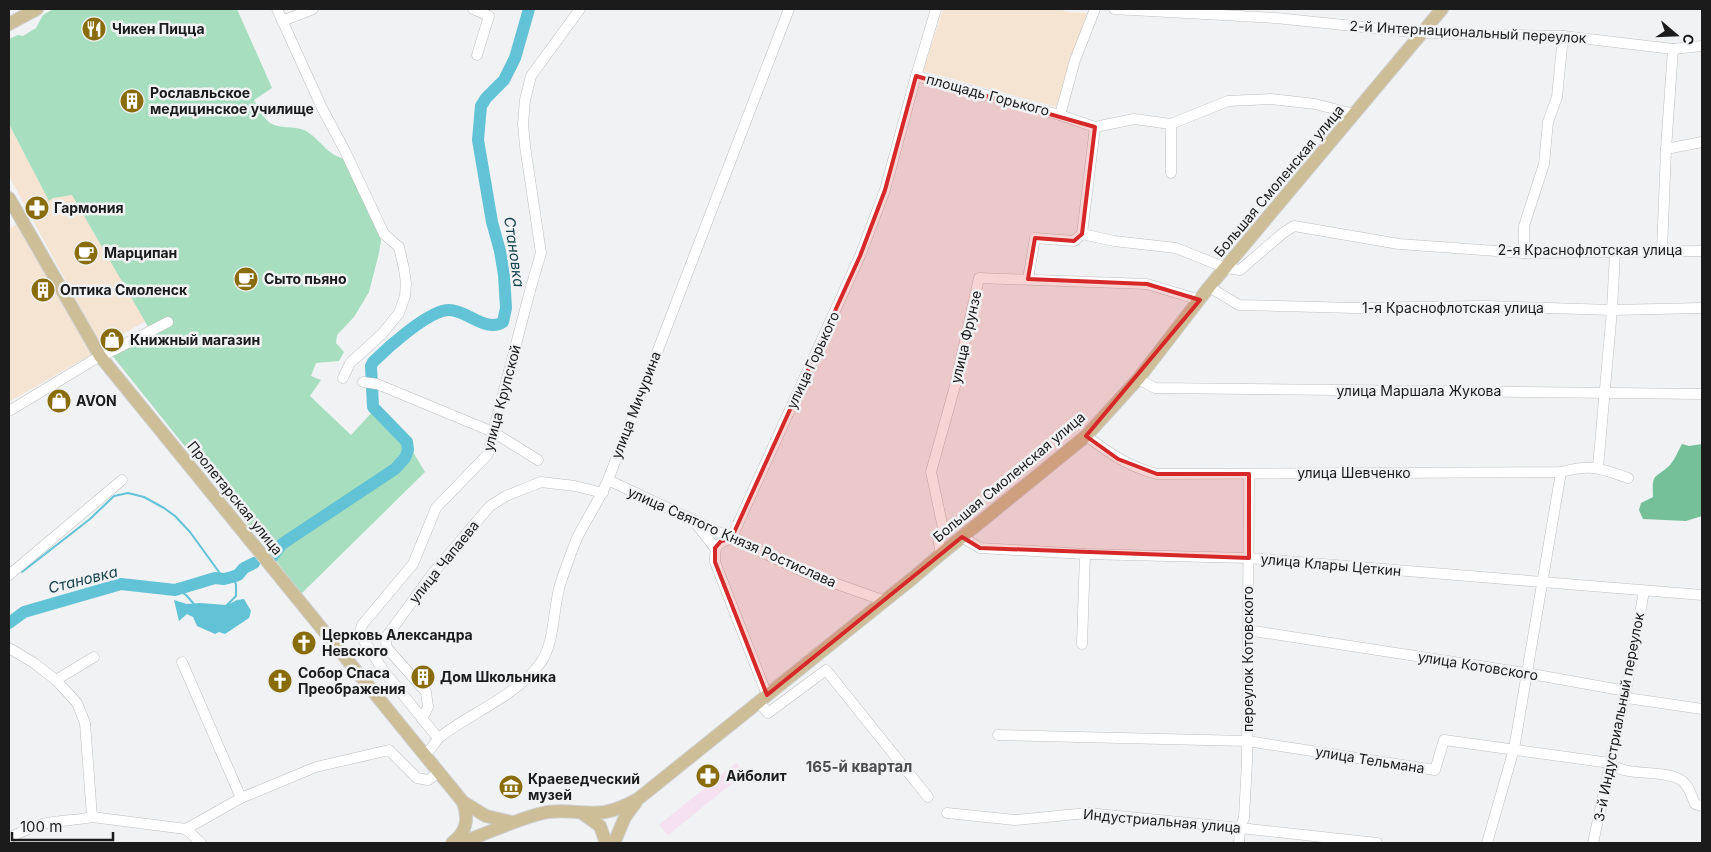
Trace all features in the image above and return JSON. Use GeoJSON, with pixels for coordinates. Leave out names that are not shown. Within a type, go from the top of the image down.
{"type":"FeatureCollection","features":[{"type":"Feature","properties":{"kind":"main road"},"geometry":{"type":"LineString","coordinates":[[9,24],[37,9]]}},
{"type":"Feature","properties":{"kind":"main road","name":"Большая Смоленская улица"},"geometry":{"type":"LineString","coordinates":[[459,843],[487,834],[511,822],[553,811],[606,812],[625,806],[638,799],[885,601],[1086,436],[1138,379],[1209,287],[1442,9]]}},
{"type":"Feature","properties":{"kind":"main road","name":"Пролетарская улица"},"geometry":{"type":"LineString","coordinates":[[9,198],[14,219],[100,356],[463,802],[486,816],[511,822]]}},
{"type":"Feature","properties":{"kind":"main road","name":"Большая Смоленская улица"},"geometry":{"type":"LineString","coordinates":[[614,843],[625,817],[638,799]]}},
{"type":"Feature","properties":{"kind":"main road"},"geometry":{"type":"LineString","coordinates":[[452,843],[462,834],[466,825],[467,817],[463,802]]}},
{"type":"Feature","properties":{"kind":"main road"},"geometry":{"type":"LineString","coordinates":[[577,811],[600,826],[606,843]]}},
{"type":"Feature","properties":{"kind":"street"},"geometry":{"type":"LineString","coordinates":[[277,9],[322,108],[345,151],[384,234],[399,247],[404,270],[406,282],[405,296],[399,313],[382,334],[350,363],[343,378]]}},
{"type":"Feature","properties":{"kind":"street"},"geometry":{"type":"LineString","coordinates":[[282,21],[314,9]]}},
{"type":"Feature","properties":{"kind":"street"},"geometry":{"type":"LineString","coordinates":[[473,9],[488,16],[477,55]]}},
{"type":"Feature","properties":{"kind":"street","name":"улица Крупской"},"geometry":{"type":"LineString","coordinates":[[438,738],[383,670],[361,636],[360,631],[362,625],[412,564],[436,508],[488,454],[492,432],[541,254],[525,146],[523,124],[525,100],[531,76],[580,9]]}},
{"type":"Feature","properties":{"kind":"street","name":"улица Мичурина"},"geometry":{"type":"LineString","coordinates":[[425,754],[430,751],[438,738],[522,682],[540,664],[546,653],[562,578],[577,538],[603,493],[789,9]]}},
{"type":"Feature","properties":{"kind":"street","name":"улица Горького"},"geometry":{"type":"LineString","coordinates":[[731,539],[860,256],[885,190],[936,9]]}},
{"type":"Feature","properties":{"kind":"street","name":"площадь Горького"},"geometry":{"type":"LineString","coordinates":[[1060,115],[1075,60],[1095,9]]}},
{"type":"Feature","properties":{"kind":"street","name":"2-й Интернациональный переулок"},"geometry":{"type":"LineString","coordinates":[[1114,9],[1277,14],[1421,33],[1563,36],[1673,49],[1702,46]]}},
{"type":"Feature","properties":{"kind":"street"},"geometry":{"type":"LineString","coordinates":[[1524,252],[1524,226],[1544,164],[1548,122],[1557,97],[1563,36]]}},
{"type":"Feature","properties":{"kind":"street"},"geometry":{"type":"LineString","coordinates":[[1662,251],[1666,149],[1673,49]]}},
{"type":"Feature","properties":{"kind":"street","name":"площадь Горького"},"geometry":{"type":"LineString","coordinates":[[916,76],[1095,126],[1134,119],[1171,124]]}},
{"type":"Feature","properties":{"kind":"street"},"geometry":{"type":"LineString","coordinates":[[1171,173],[1171,124],[1228,101],[1270,99],[1315,104],[1354,114]]}},
{"type":"Feature","properties":{"kind":"street"},"geometry":{"type":"LineString","coordinates":[[1028,279],[1035,238],[1074,242],[1082,234],[1095,126]]}},
{"type":"Feature","properties":{"kind":"street"},"geometry":{"type":"LineString","coordinates":[[1666,149],[1702,142]]}},
{"type":"Feature","properties":{"kind":"street","name":"2-я Краснофлотская улица"},"geometry":{"type":"LineString","coordinates":[[1226,268],[1240,270],[1283,233],[1294,226],[1399,244],[1524,252],[1614,253],[1702,251]]}},
{"type":"Feature","properties":{"kind":"street"},"geometry":{"type":"LineString","coordinates":[[1082,234],[1114,241],[1176,248],[1226,268]]}},
{"type":"Feature","properties":{"kind":"street"},"geometry":{"type":"LineString","coordinates":[[1598,467],[1612,310],[1614,253]]}},
{"type":"Feature","properties":{"kind":"street","name":"улица Фрунзе"},"geometry":{"type":"LineString","coordinates":[[941,554],[938,538],[943,528],[932,472],[955,386],[979,278],[1147,284],[1200,300]]}},
{"type":"Feature","properties":{"kind":"street","name":"1-я Краснофлотская улица"},"geometry":{"type":"LineString","coordinates":[[1209,287],[1239,305],[1355,308],[1484,306],[1612,310],[1702,308]]}},
{"type":"Feature","properties":{"kind":"street"},"geometry":{"type":"LineString","coordinates":[[9,411],[100,356],[168,322]]}},
{"type":"Feature","properties":{"kind":"street","name":"улица Маршала Жукова"},"geometry":{"type":"LineString","coordinates":[[1138,379],[1155,388],[1702,394]]}},
{"type":"Feature","properties":{"kind":"street"},"geometry":{"type":"LineString","coordinates":[[363,382],[376,384],[492,432],[538,460]]}},
{"type":"Feature","properties":{"kind":"street","name":"улица Шевченко"},"geometry":{"type":"LineString","coordinates":[[1086,436],[1118,460],[1138,469],[1157,474],[1561,472],[1598,467],[1628,478]]}},
{"type":"Feature","properties":{"kind":"street"},"geometry":{"type":"LineString","coordinates":[[1487,843],[1514,749],[1561,472]]}},
{"type":"Feature","properties":{"kind":"street","name":"переулок Котовского"},"geometry":{"type":"LineString","coordinates":[[1239,843],[1240,828],[1244,818],[1247,740],[1249,474]]}},
{"type":"Feature","properties":{"kind":"street"},"geometry":{"type":"LineString","coordinates":[[9,575],[122,480]]}},
{"type":"Feature","properties":{"kind":"street","name":"улица Святого Князя Ростислава"},"geometry":{"type":"LineString","coordinates":[[608,480],[806,573],[885,601]]}},
{"type":"Feature","properties":{"kind":"street","name":"улица Чапаева"},"geometry":{"type":"LineString","coordinates":[[422,719],[428,707],[426,692],[387,648],[386,642],[387,636],[433,573],[490,506],[506,496],[541,482],[575,486],[603,493]]}},
{"type":"Feature","properties":{"kind":"street"},"geometry":{"type":"LineString","coordinates":[[695,522],[715,548],[715,562],[768,713],[826,670],[928,797]]}},
{"type":"Feature","properties":{"kind":"street","name":"улица Клары Цеткин"},"geometry":{"type":"LineString","coordinates":[[962,537],[980,548],[1085,554],[1248,558],[1702,595]]}},
{"type":"Feature","properties":{"kind":"street"},"geometry":{"type":"LineString","coordinates":[[715,548],[721,541],[731,539]]}},
{"type":"Feature","properties":{"kind":"street"},"geometry":{"type":"LineString","coordinates":[[1082,644],[1085,554]]}},
{"type":"Feature","properties":{"kind":"street","name":"3-й Индустриальный переулок"},"geometry":{"type":"LineString","coordinates":[[1593,843],[1626,691],[1644,591]]}},
{"type":"Feature","properties":{"kind":"street","name":"улица Котовского"},"geometry":{"type":"LineString","coordinates":[[1247,630],[1526,673],[1626,691],[1627,698],[1702,709]]}},
{"type":"Feature","properties":{"kind":"street"},"geometry":{"type":"LineString","coordinates":[[9,648],[34,663],[56,680],[77,703],[85,723],[92,817]]}},
{"type":"Feature","properties":{"kind":"street"},"geometry":{"type":"LineString","coordinates":[[56,680],[94,657]]}},
{"type":"Feature","properties":{"kind":"street"},"geometry":{"type":"LineString","coordinates":[[182,662],[241,798]]}},
{"type":"Feature","properties":{"kind":"street","name":"улица Тельмана"},"geometry":{"type":"LineString","coordinates":[[998,735],[1247,740],[1435,770],[1444,740],[1610,764],[1635,772],[1669,775],[1683,781],[1696,804],[1702,806]]}},
{"type":"Feature","properties":{"kind":"street"},"geometry":{"type":"LineString","coordinates":[[186,829],[241,798],[316,767],[389,750],[417,778],[428,780],[439,772]]}},
{"type":"Feature","properties":{"kind":"street","name":"Индустриальная улица"},"geometry":{"type":"LineString","coordinates":[[946,813],[1015,820],[1087,813],[1377,843]]}},
{"type":"Feature","properties":{"kind":"street"},"geometry":{"type":"LineString","coordinates":[[9,838],[28,828],[53,822],[92,817],[186,829],[201,843]]}},
{"type":"Feature","properties":{"kind":"highlighted area"},"geometry":{"type":"Polygon","coordinates":[[[916,76],[1095,127],[1082,234],[1074,241],[1035,238],[1028,279],[1147,284],[1200,300],[1086,436],[1118,459],[1157,474],[1249,474],[1249,558],[980,548],[962,537],[767,695],[715,562],[715,548],[721,541],[731,539],[860,256],[885,190],[916,76]]]}},
{"type":"Feature","properties":{"kind":"shaded area"},"geometry":{"type":"Polygon","coordinates":[[[943,9],[1059,9],[1067,12],[1087,13],[1056,107],[923,71],[943,9]]]}},
{"type":"Feature","properties":{"kind":"shaded area"},"geometry":{"type":"Polygon","coordinates":[[[9,124],[49,201],[53,198],[72,194],[146,321],[101,346],[9,176],[9,124]]]}},
{"type":"Feature","properties":{"kind":"shaded area"},"geometry":{"type":"Polygon","coordinates":[[[17,224],[92,354],[9,402],[9,229],[17,224]]]}},
{"type":"Feature","properties":{"kind":"shaded area"},"geometry":{"type":"Polygon","coordinates":[[[736,763],[745,773],[668,835],[659,825],[736,763]]]}},
{"type":"Feature","properties":{"kind":"green space"},"geometry":{"type":"Polygon","coordinates":[[[53,9],[237,9],[272,88],[254,100],[261,112],[267,121],[274,125],[296,128],[310,133],[333,154],[345,159],[377,229],[381,240],[369,292],[354,317],[337,335],[336,343],[344,352],[339,361],[316,363],[311,376],[321,380],[310,396],[351,435],[375,409],[407,442],[425,472],[301,594],[111,354],[150,330],[72,195],[53,198],[49,201],[9,124],[9,39],[18,35],[23,36],[36,28],[43,15],[53,9]]]}},
{"type":"Feature","properties":{"kind":"green space"},"geometry":{"type":"Polygon","coordinates":[[[1682,444],[1689,446],[1702,444],[1702,516],[1686,521],[1643,519],[1639,510],[1641,503],[1653,497],[1655,477],[1670,465],[1682,444]]]}},
{"type":"Feature","properties":{"kind":"water"},"geometry":{"type":"Polygon","coordinates":[[[244,599],[251,611],[249,618],[225,634],[219,632],[215,634],[197,626],[193,617],[187,614],[179,621],[174,600],[187,604],[227,605],[244,599]]]}},
{"type":"Feature","properties":{"kind":"waterway","name":"Становка"},"geometry":{"type":"LineString","coordinates":[[270,560],[282,544],[395,469],[405,458],[408,450],[407,442],[373,407],[371,366],[373,362],[409,331],[431,316],[441,312],[456,311],[490,325],[497,325],[503,322],[506,308],[504,275],[492,222],[478,140],[481,106],[486,98],[504,80],[515,58],[529,9]]}},
{"type":"Feature","properties":{"kind":"waterway"},"geometry":{"type":"LineString","coordinates":[[22,572],[90,519],[114,496],[128,493],[144,497],[175,516],[190,532],[224,579]]}},
{"type":"Feature","properties":{"kind":"waterway","name":"Становка"},"geometry":{"type":"LineString","coordinates":[[9,623],[24,612],[121,584],[175,590],[215,578],[224,579],[238,575],[244,568],[254,563]]}},
{"type":"Feature","properties":{"kind":"waterway"},"geometry":{"type":"LineString","coordinates":[[227,605],[236,596],[234,577]]}},
{"type":"Feature","properties":{"kind":"waterway"},"geometry":{"type":"LineString","coordinates":[[178,590],[186,595],[194,604]]}},
{"type":"Feature","properties":{"kind":"place","name":"Чикен Пицца"},"geometry":{"type":"Point","coordinates":[94,29]}},
{"type":"Feature","properties":{"kind":"place","name":"Рославльское медицинское училище"},"geometry":{"type":"Point","coordinates":[132,101]}},
{"type":"Feature","properties":{"kind":"place","name":"Гармония"},"geometry":{"type":"Point","coordinates":[37,208]}},
{"type":"Feature","properties":{"kind":"place","name":"Марципан"},"geometry":{"type":"Point","coordinates":[86,253]}},
{"type":"Feature","properties":{"kind":"place","name":"Сыто пьяно"},"geometry":{"type":"Point","coordinates":[246,279]}},
{"type":"Feature","properties":{"kind":"place","name":"Оптика Смоленск"},"geometry":{"type":"Point","coordinates":[43,290]}},
{"type":"Feature","properties":{"kind":"place","name":"Книжный магазин"},"geometry":{"type":"Point","coordinates":[112,340]}},
{"type":"Feature","properties":{"kind":"place","name":"AVON"},"geometry":{"type":"Point","coordinates":[59,401]}},
{"type":"Feature","properties":{"kind":"place","name":"Церковь Александра Невского"},"geometry":{"type":"Point","coordinates":[304,643]}},
{"type":"Feature","properties":{"kind":"place","name":"Дом Школьника"},"geometry":{"type":"Point","coordinates":[423,677]}},
{"type":"Feature","properties":{"kind":"place","name":"Собор Спаса Преображения"},"geometry":{"type":"Point","coordinates":[280,681]}},
{"type":"Feature","properties":{"kind":"place","name":"Айболит"},"geometry":{"type":"Point","coordinates":[708,776]}},
{"type":"Feature","properties":{"kind":"place","name":"Краеведческий музей"},"geometry":{"type":"Point","coordinates":[511,787]}},
{"type":"Feature","properties":{"kind":"district","name":"165-й квартал"},"geometry":{"type":"Point","coordinates":[859,767]}}]}
